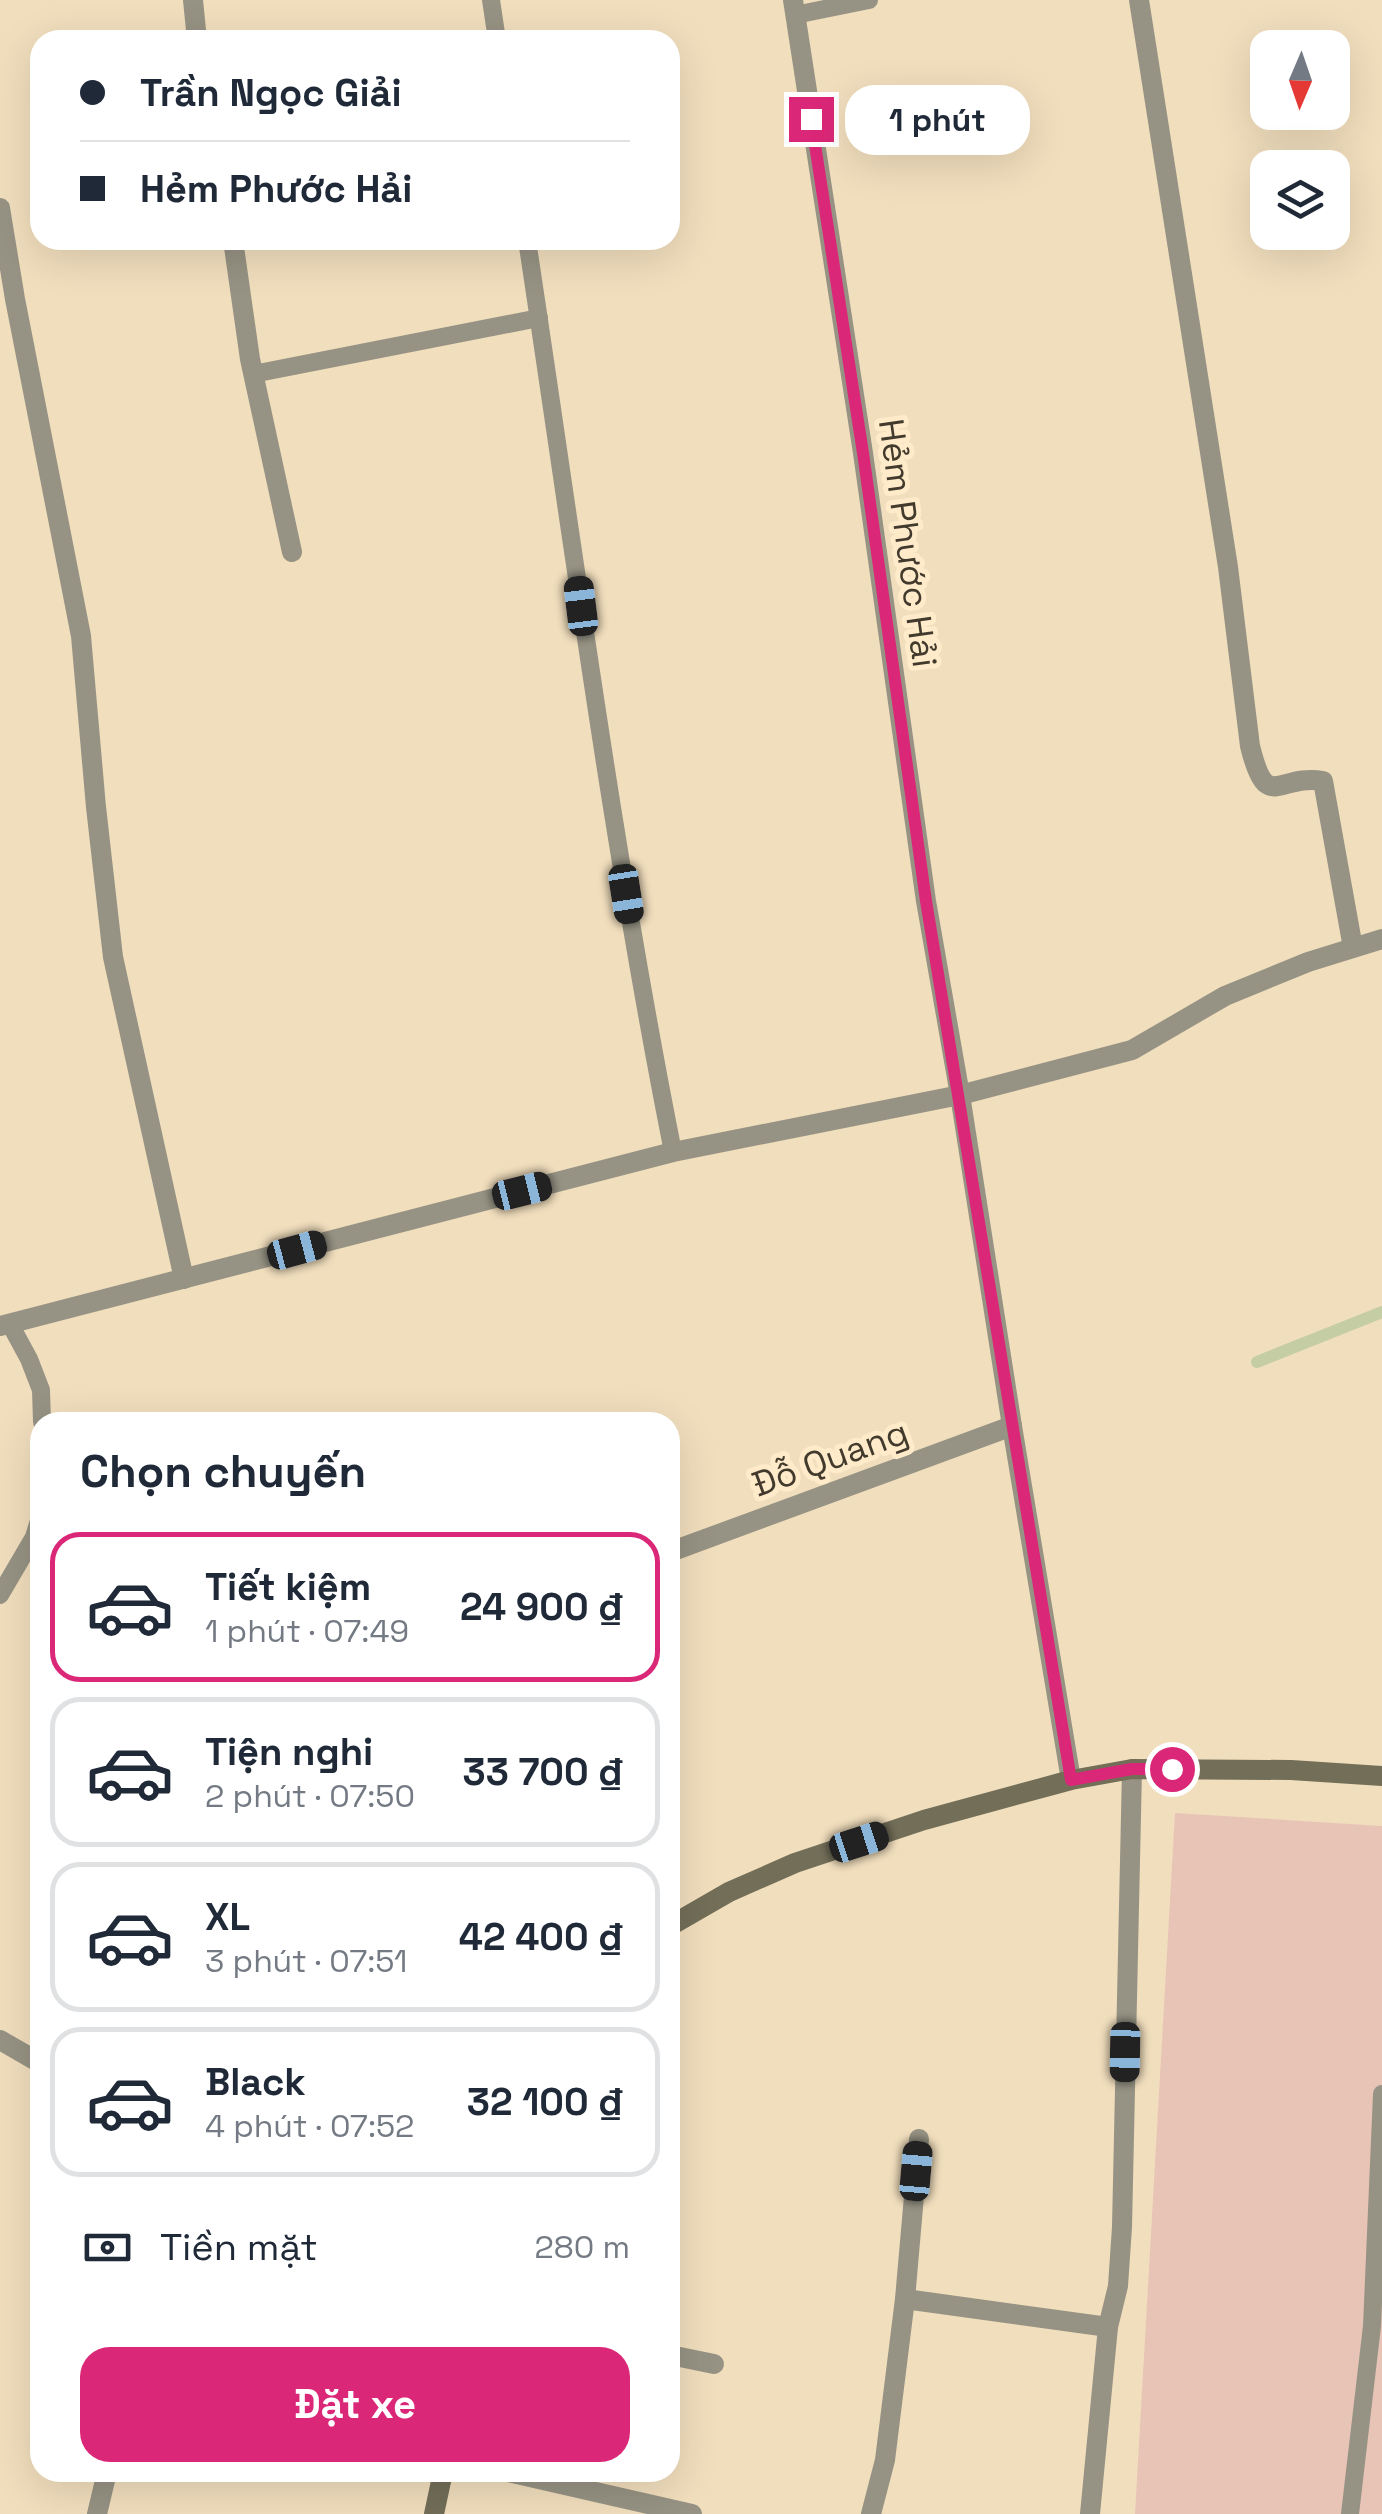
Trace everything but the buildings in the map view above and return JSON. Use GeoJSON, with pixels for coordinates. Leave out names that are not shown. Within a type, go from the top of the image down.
{"type":"FeatureCollection","features":[{"type":"Feature","properties":{"kind":"street"},"geometry":{"type":"LineString","coordinates":[[192,0],[196,30]]}},
{"type":"Feature","properties":{"kind":"street"},"geometry":{"type":"LineString","coordinates":[[1138,0],[1228,567],[1256,774],[1265,784],[1275,787],[1323,781],[1353,948]]}},
{"type":"Feature","properties":{"kind":"street","name":"Hẻm Phước Hải"},"geometry":{"type":"LineString","coordinates":[[794,8],[863,453],[926,901],[1071,1780]]}},
{"type":"Feature","properties":{"kind":"street"},"geometry":{"type":"LineString","coordinates":[[0,208],[14,299],[81,636],[113,958],[184,1279]]}},
{"type":"Feature","properties":{"kind":"street"},"geometry":{"type":"LineString","coordinates":[[234,250],[253,374],[292,552]]}},
{"type":"Feature","properties":{"kind":"street"},"geometry":{"type":"LineString","coordinates":[[5,1325],[673,1152],[960,1095],[1132,1050],[1225,996],[1308,962],[1382,939]]}},
{"type":"Feature","properties":{"kind":"street","name":"Đỗ Quang"},"geometry":{"type":"LineString","coordinates":[[680,1548],[1012,1426]]}},
{"type":"Feature","properties":{"kind":"street"},"geometry":{"type":"LineString","coordinates":[[1090,2514],[1122,2227],[1132,1769]]}},
{"type":"Feature","properties":{"kind":"street"},"geometry":{"type":"LineString","coordinates":[[680,1920],[794,1863],[924,1820],[1071,1780],[1132,1769],[1291,1770],[1382,1776]]}},
{"type":"Feature","properties":{"kind":"street"},"geometry":{"type":"LineString","coordinates":[[0,2040],[30,2057]]}},
{"type":"Feature","properties":{"kind":"street"},"geometry":{"type":"LineString","coordinates":[[870,2514],[886,2460],[919,2139]]}},
{"type":"Feature","properties":{"kind":"street"},"geometry":{"type":"LineString","coordinates":[[905,2299],[1108,2327]]}},
{"type":"Feature","properties":{"kind":"street"},"geometry":{"type":"LineString","coordinates":[[680,2357],[714,2364]]}},
{"type":"Feature","properties":{"kind":"street"},"geometry":{"type":"LineString","coordinates":[[97,2514],[104,2482]]}},
{"type":"Feature","properties":{"kind":"street"},"geometry":{"type":"LineString","coordinates":[[434,2514],[441,2482]]}},
{"type":"Feature","properties":{"kind":"street"},"geometry":{"type":"LineString","coordinates":[[552,2482],[692,2514]]}},
{"type":"Feature","properties":{"kind":"lane"},"geometry":{"type":"LineString","coordinates":[[491,0],[496,30]]}},
{"type":"Feature","properties":{"kind":"lane"},"geometry":{"type":"LineString","coordinates":[[794,8],[869,0]]}},
{"type":"Feature","properties":{"kind":"lane"},"geometry":{"type":"LineString","coordinates":[[529,250],[590,679],[645,1011],[673,1152]]}},
{"type":"Feature","properties":{"kind":"lane"},"geometry":{"type":"LineString","coordinates":[[253,374],[539,318]]}},
{"type":"Feature","properties":{"kind":"lane"},"geometry":{"type":"LineString","coordinates":[[5,1325],[30,1359],[40,1390],[41,1412]]}},
{"type":"Feature","properties":{"kind":"lane"},"geometry":{"type":"LineString","coordinates":[[0,1595],[30,1545]]}},
{"type":"Feature","properties":{"kind":"lane"},"geometry":{"type":"LineString","coordinates":[[1350,2514],[1372,2326],[1382,2094]]}},
{"type":"Feature","properties":{"kind":"shaded area"},"geometry":{"type":"Polygon","coordinates":[[[1175,1813],[1382,1826],[1382,2514],[1135,2514],[1175,1813]]]}},
{"type":"Feature","properties":{"kind":"waterway"},"geometry":{"type":"LineString","coordinates":[[1257,1362],[1382,1312]]}},
{"type":"Feature","properties":{"kind":"route"},"geometry":{"type":"LineString","coordinates":[[811,119],[926,901],[1071,1780],[1132,1769],[1172,1769]]}}]}
